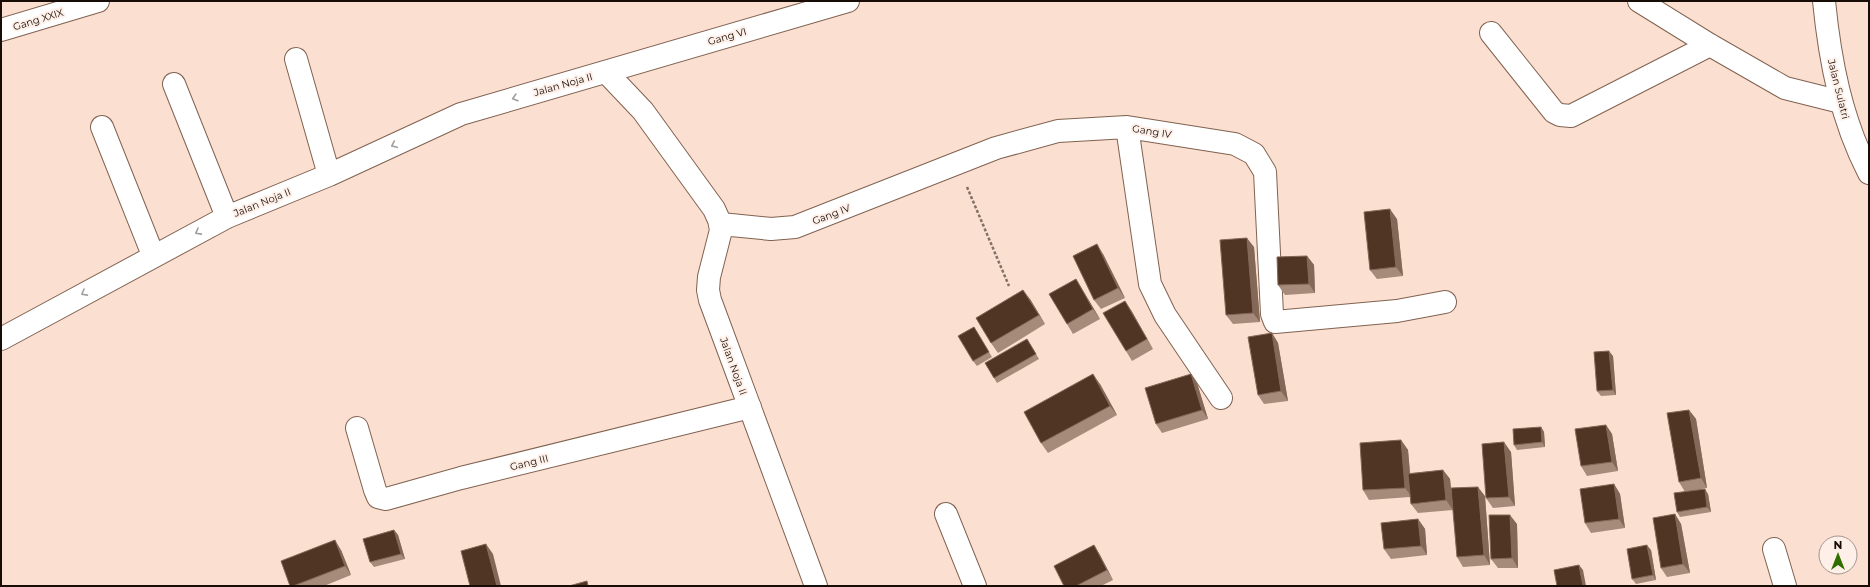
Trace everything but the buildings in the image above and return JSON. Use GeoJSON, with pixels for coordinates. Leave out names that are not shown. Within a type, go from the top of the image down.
{"type":"FeatureCollection","features":[{"type":"Feature","properties":{"kind":"street","name":"Gang XXIX"},"geometry":{"type":"LineString","coordinates":[[1,30],[98,1]]}},
{"type":"Feature","properties":{"kind":"street","name":"Gang VI"},"geometry":{"type":"LineString","coordinates":[[606,72],[848,1]]}},
{"type":"Feature","properties":{"kind":"street"},"geometry":{"type":"LineString","coordinates":[[1639,1],[1710,45],[1785,88],[1841,102]]}},
{"type":"Feature","properties":{"kind":"street","name":"Jalan Sulatri"},"geometry":{"type":"LineString","coordinates":[[1824,2],[1830,57],[1841,102],[1847,124],[1869,173]]}},
{"type":"Feature","properties":{"kind":"street"},"geometry":{"type":"LineString","coordinates":[[1491,32],[1554,112],[1560,115],[1571,116],[1710,45]]}},
{"type":"Feature","properties":{"kind":"street"},"geometry":{"type":"LineString","coordinates":[[296,59],[329,174]]}},
{"type":"Feature","properties":{"kind":"street","name":"Jalan Noja II"},"geometry":{"type":"LineString","coordinates":[[1,337],[227,217],[329,174],[461,114],[606,72],[643,111],[714,209],[721,224],[709,277],[708,290],[816,586]]}},
{"type":"Feature","properties":{"kind":"street"},"geometry":{"type":"LineString","coordinates":[[174,84],[227,217]]}},
{"type":"Feature","properties":{"kind":"street"},"geometry":{"type":"LineString","coordinates":[[1127,127],[1150,284],[1166,315],[1221,398]]}},
{"type":"Feature","properties":{"kind":"street","name":"Gang IV"},"geometry":{"type":"LineString","coordinates":[[721,224],[771,229],[795,228],[957,165],[996,148],[1058,131],[1127,127],[1235,144],[1254,154],[1265,172],[1272,314],[1275,322],[1397,311],[1444,302]]}},
{"type":"Feature","properties":{"kind":"street"},"geometry":{"type":"LineString","coordinates":[[102,128],[153,255]]}},
{"type":"Feature","properties":{"kind":"street","name":"Gang III"},"geometry":{"type":"LineString","coordinates":[[357,428],[375,490],[378,497],[386,499],[461,478],[750,408]]}},
{"type":"Feature","properties":{"kind":"street"},"geometry":{"type":"LineString","coordinates":[[946,514],[975,586]]}},
{"type":"Feature","properties":{"kind":"street"},"geometry":{"type":"LineString","coordinates":[[1774,549],[1785,586]]}},
{"type":"Feature","properties":{"kind":"path"},"geometry":{"type":"LineString","coordinates":[[957,165],[1009,286]]}}]}
